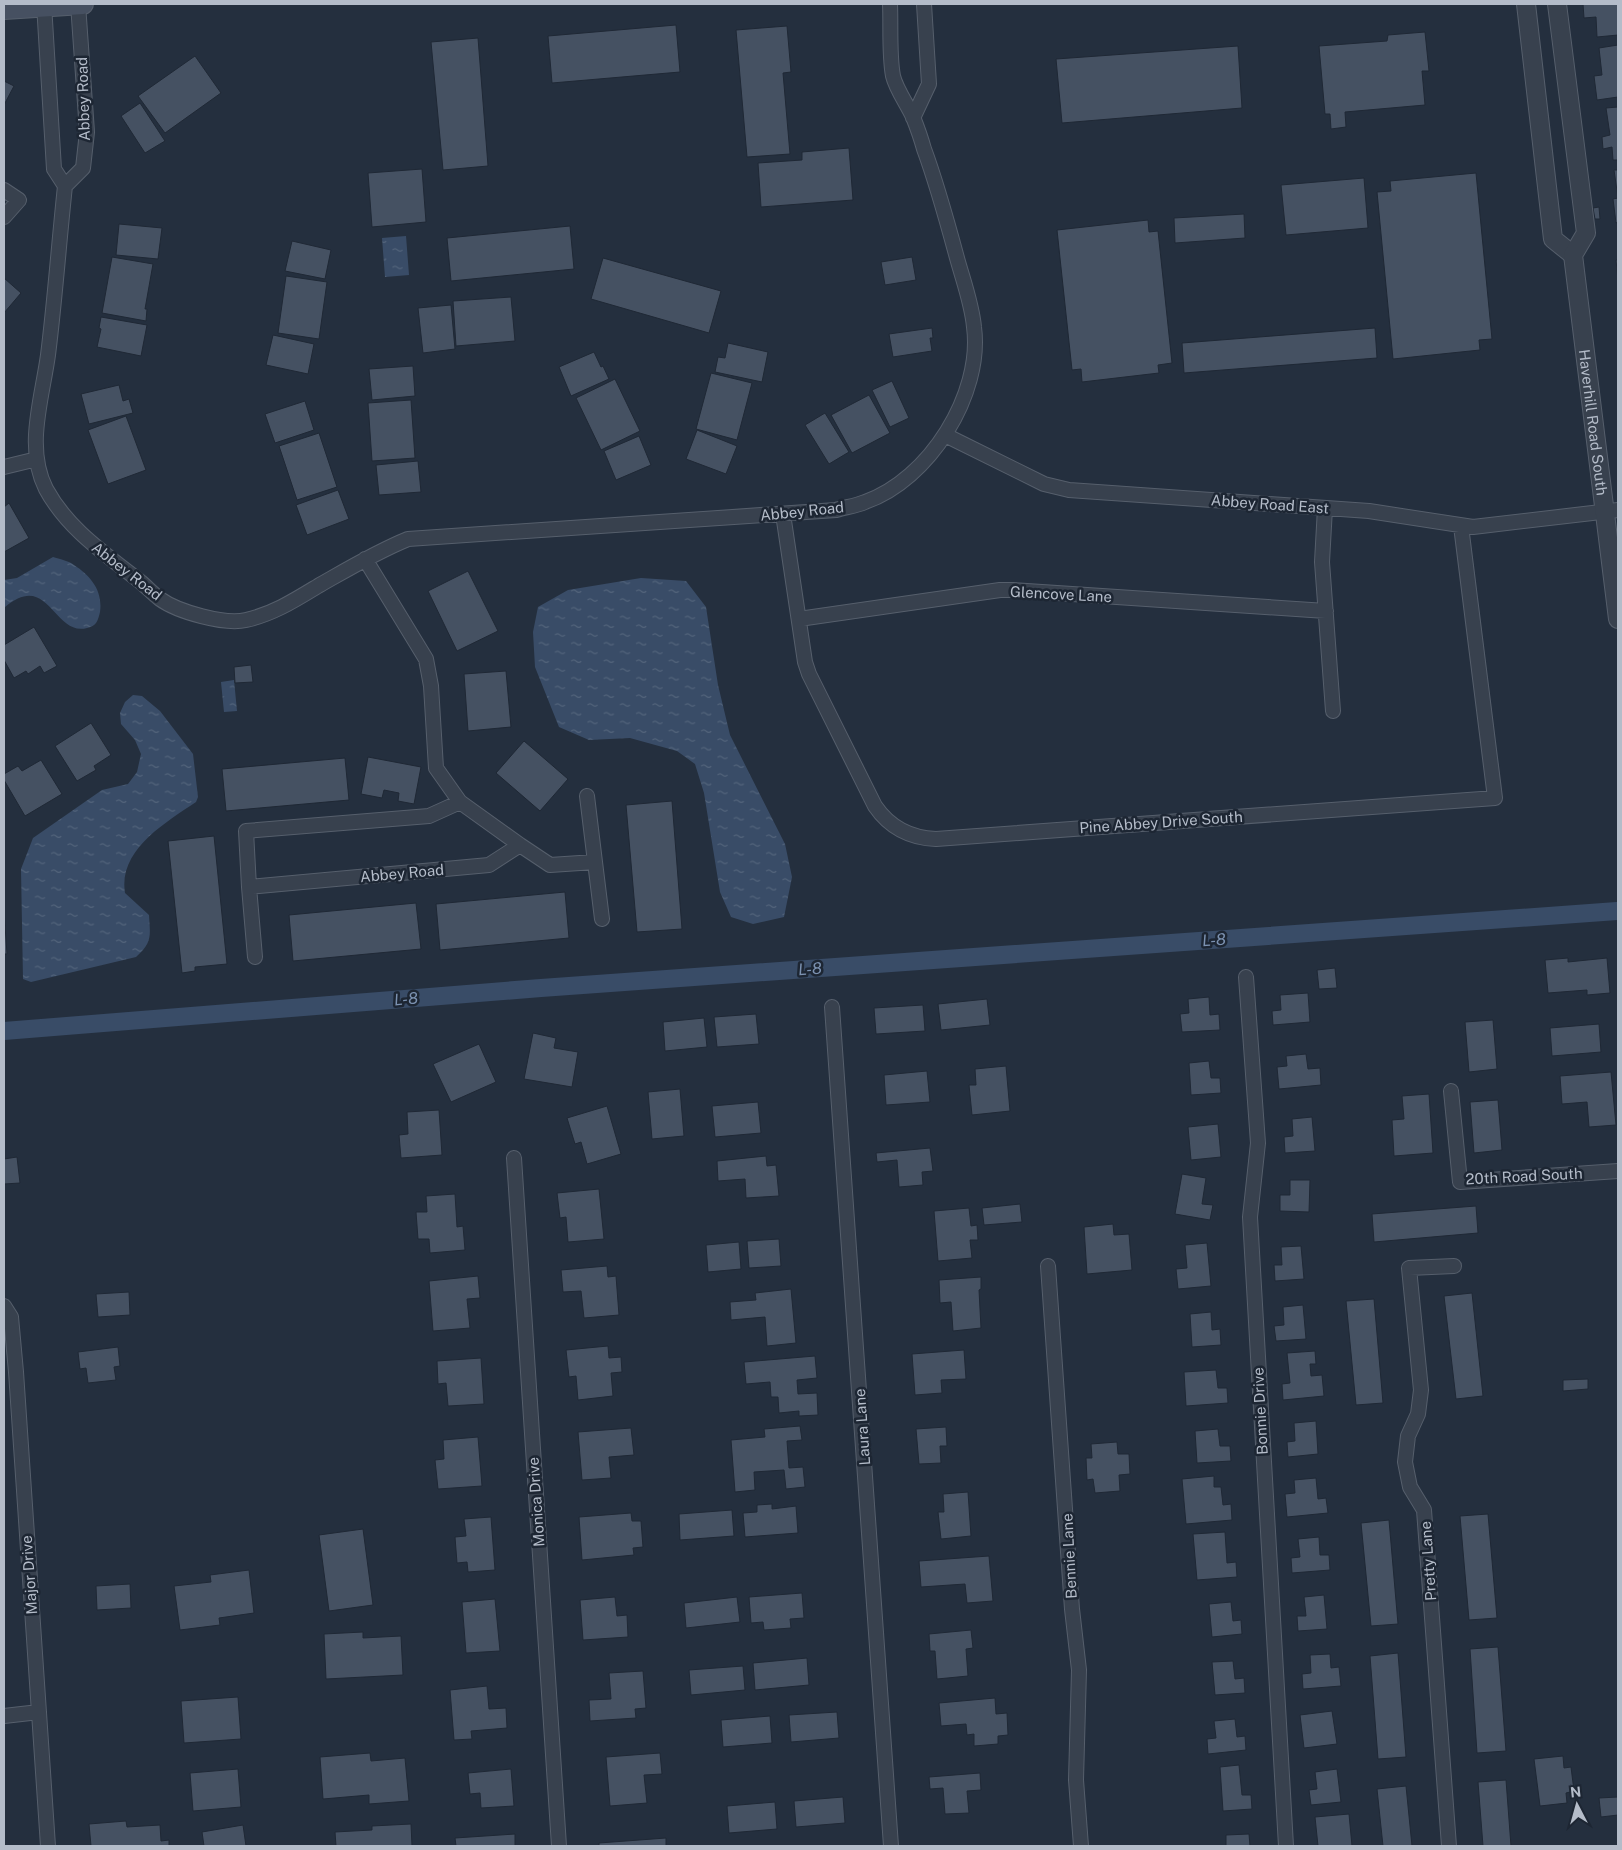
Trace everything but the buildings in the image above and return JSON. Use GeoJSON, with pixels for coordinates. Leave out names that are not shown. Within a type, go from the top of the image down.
{"type":"FeatureCollection","features":[{"type":"Feature","properties":{"kind":"main road"},"geometry":{"type":"LineString","coordinates":[[4,9],[82,4]]}},
{"type":"Feature","properties":{"kind":"street","name":"Abbey Road"},"geometry":{"type":"LineString","coordinates":[[78,4],[87,132],[83,168],[65,186],[48,356],[36,435],[37,459],[46,488],[60,511],[85,538],[160,600],[188,612],[216,620],[245,621],[278,609],[365,559],[408,539],[836,510],[866,502],[894,487],[916,470],[934,452],[962,404],[970,378],[974,354],[975,328],[948,225],[913,118],[893,77],[890,4]]}},
{"type":"Feature","properties":{"kind":"street"},"geometry":{"type":"LineString","coordinates":[[913,118],[929,84],[924,4]]}},
{"type":"Feature","properties":{"kind":"street"},"geometry":{"type":"LineString","coordinates":[[1526,4],[1553,239],[1573,255],[1586,233],[1557,4]]}},
{"type":"Feature","properties":{"kind":"street"},"geometry":{"type":"LineString","coordinates":[[44,5],[54,169],[65,186]]}},
{"type":"Feature","properties":{"kind":"street"},"geometry":{"type":"LineString","coordinates":[[4,190],[19,200],[4,217]]}},
{"type":"Feature","properties":{"kind":"street","name":"Haverhill Road South"},"geometry":{"type":"LineString","coordinates":[[1573,255],[1612,511],[1618,620]]}},
{"type":"Feature","properties":{"kind":"street","name":"Abbey Road East"},"geometry":{"type":"LineString","coordinates":[[945,435],[1044,484],[1069,490],[1369,511],[1461,526],[1487,527],[1612,511]]}},
{"type":"Feature","properties":{"kind":"street"},"geometry":{"type":"LineString","coordinates":[[4,467],[37,459]]}},
{"type":"Feature","properties":{"kind":"street"},"geometry":{"type":"LineString","coordinates":[[1325,508],[1322,562],[1333,711]]}},
{"type":"Feature","properties":{"kind":"street","name":"Pine Abbey Drive South"},"geometry":{"type":"LineString","coordinates":[[783,514],[805,662],[809,674],[875,806],[890,825],[912,836],[936,839],[1495,798],[1461,526]]}},
{"type":"Feature","properties":{"kind":"street"},"geometry":{"type":"LineString","coordinates":[[365,559],[426,659],[431,686],[436,768],[460,802],[520,846],[550,865],[595,862]]}},
{"type":"Feature","properties":{"kind":"street","name":"Glencove Lane"},"geometry":{"type":"LineString","coordinates":[[799,619],[990,591],[1013,590],[1326,611]]}},
{"type":"Feature","properties":{"kind":"street"},"geometry":{"type":"LineString","coordinates":[[587,796],[602,919]]}},
{"type":"Feature","properties":{"kind":"street"},"geometry":{"type":"LineString","coordinates":[[255,957],[246,831],[429,816],[460,802]]}},
{"type":"Feature","properties":{"kind":"street","name":"Abbey Road"},"geometry":{"type":"LineString","coordinates":[[249,887],[489,865],[520,846]]}},
{"type":"Feature","properties":{"kind":"street","name":"Bonnie Drive"},"geometry":{"type":"LineString","coordinates":[[1246,977],[1258,1143],[1250,1226],[1286,1846]]}},
{"type":"Feature","properties":{"kind":"street","name":"Laura Lane"},"geometry":{"type":"LineString","coordinates":[[832,1007],[890,1846]]}},
{"type":"Feature","properties":{"kind":"street","name":"20th Road South"},"geometry":{"type":"LineString","coordinates":[[1452,1091],[1460,1182],[1618,1171]]}},
{"type":"Feature","properties":{"kind":"street","name":"Monica Drive"},"geometry":{"type":"LineString","coordinates":[[514,1158],[559,1846]]}},
{"type":"Feature","properties":{"kind":"street","name":"Bennie Lane"},"geometry":{"type":"LineString","coordinates":[[1048,1266],[1072,1610],[1079,1670],[1076,1780],[1081,1846]]}},
{"type":"Feature","properties":{"kind":"street","name":"Pretty Lane"},"geometry":{"type":"LineString","coordinates":[[1449,1846],[1424,1510],[1410,1487],[1405,1462],[1408,1436],[1418,1414],[1421,1390],[1409,1268],[1454,1266]]}},
{"type":"Feature","properties":{"kind":"street","name":"Major Drive"},"geometry":{"type":"LineString","coordinates":[[4,1306],[11,1317],[16,1372],[48,1846]]}},
{"type":"Feature","properties":{"kind":"street"},"geometry":{"type":"LineString","coordinates":[[4,1716],[39,1712]]}},
{"type":"Feature","properties":{"kind":"water"},"geometry":{"type":"Polygon","coordinates":[[[406,236],[409,275],[385,277],[382,238],[406,236]]]}},
{"type":"Feature","properties":{"kind":"water"},"geometry":{"type":"Polygon","coordinates":[[[53,557],[67,561],[80,569],[98,591],[100,612],[99,618],[93,626],[76,628],[66,623],[41,600],[31,596],[19,598],[4,608],[4,580],[17,578],[53,557]]]}},
{"type":"Feature","properties":{"kind":"water"},"geometry":{"type":"Polygon","coordinates":[[[641,578],[686,581],[706,607],[718,685],[730,735],[785,844],[792,877],[784,917],[753,924],[731,917],[720,892],[704,793],[695,764],[677,751],[630,738],[589,740],[559,727],[535,667],[533,632],[538,607],[568,590],[641,578]]]}},
{"type":"Feature","properties":{"kind":"water"},"geometry":{"type":"Polygon","coordinates":[[[234,680],[237,711],[224,712],[221,682],[234,680]]]}},
{"type":"Feature","properties":{"kind":"water"},"geometry":{"type":"Polygon","coordinates":[[[133,695],[142,696],[160,711],[193,754],[198,797],[196,802],[146,839],[136,851],[129,864],[125,878],[125,893],[149,915],[150,933],[148,942],[136,957],[31,982],[23,979],[21,869],[33,838],[102,790],[128,784],[137,772],[141,754],[135,740],[121,724],[120,713],[125,702],[133,695]]]}},
{"type":"Feature","properties":{"kind":"waterway","name":"L-8"},"geometry":{"type":"LineString","coordinates":[[4,1031],[541,988],[1617,911]]}}]}
